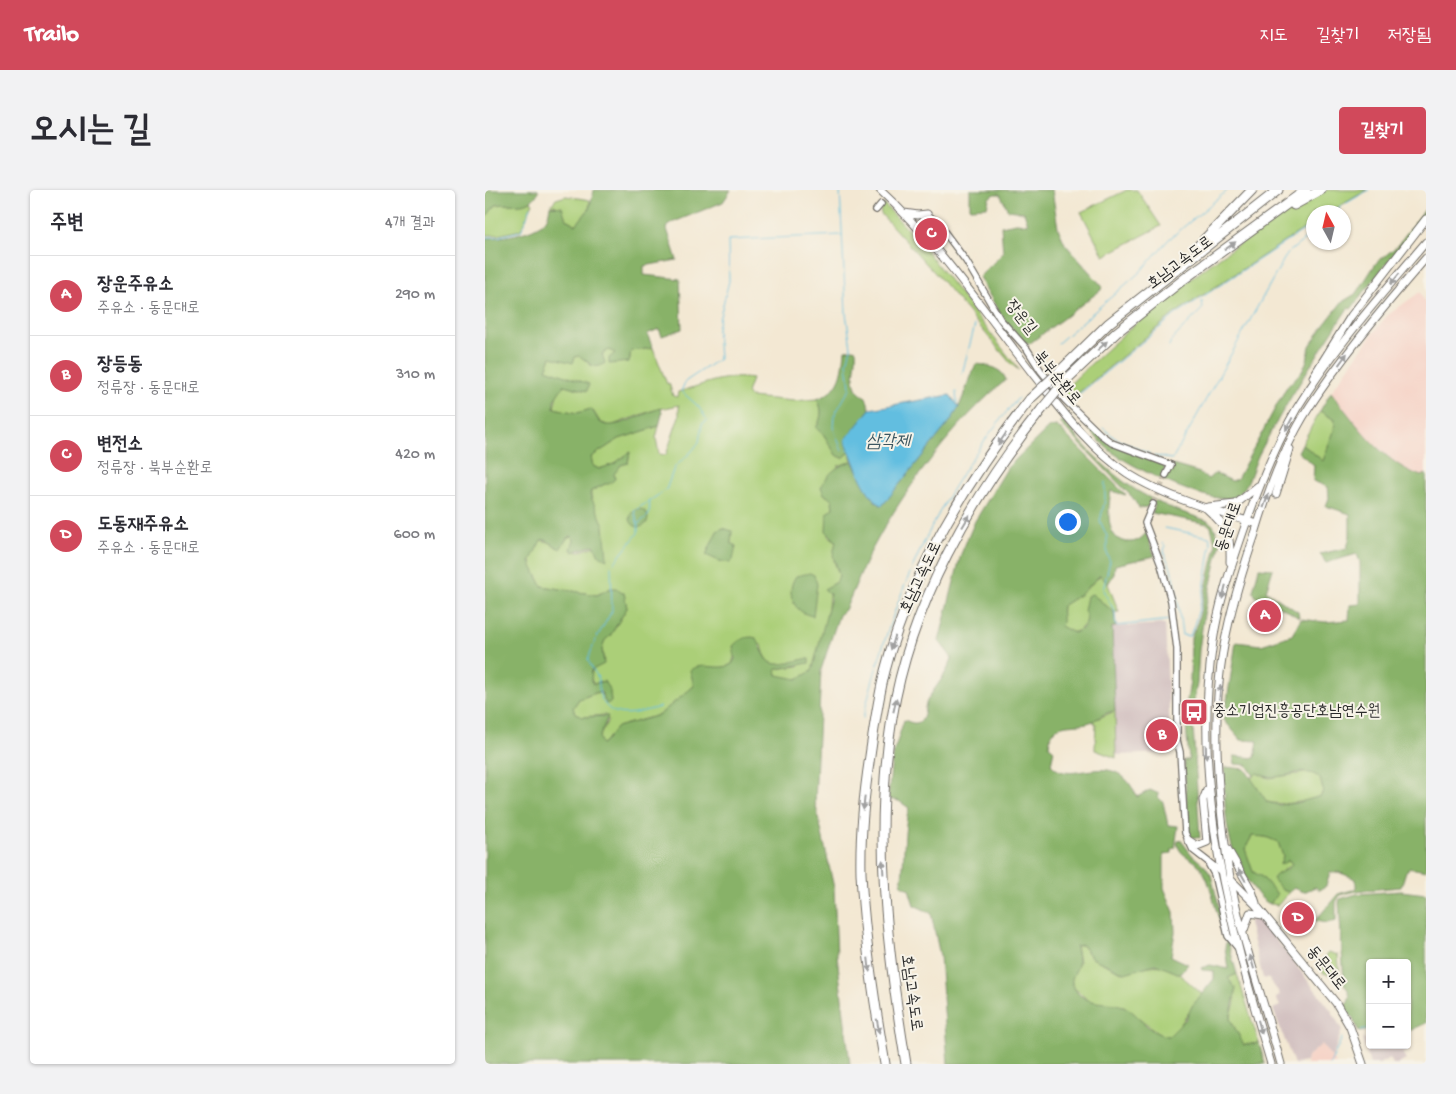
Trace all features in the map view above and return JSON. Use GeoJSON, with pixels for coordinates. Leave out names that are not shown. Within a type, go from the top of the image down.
{"type":"FeatureCollection","features":[{"type":"Feature","properties":{"kind":"highway","name":"호남고속도로"},"geometry":{"type":"LineString","coordinates":[[1173,270],[1252,190]]}},
{"type":"Feature","properties":{"kind":"highway","name":"호남고속도로"},"geometry":{"type":"LineString","coordinates":[[885,1064],[871,988],[861,872],[862,820],[867,775],[885,670],[899,625],[921,573],[948,519],[1030,399],[1109,323],[1173,270],[1278,190]]}},
{"type":"Feature","properties":{"kind":"highway","name":"호남고속도로"},"geometry":{"type":"LineString","coordinates":[[906,1064],[890,960],[883,867],[884,808],[892,717],[903,668],[915,628],[935,580],[964,524],[1021,435],[1067,379],[1117,332],[1306,190]]}},
{"type":"Feature","properties":{"kind":"highway","name":"호남고속도로"},"geometry":{"type":"LineString","coordinates":[[1257,226],[1321,190]]}},
{"type":"Feature","properties":{"kind":"highway"},"geometry":{"type":"LineString","coordinates":[[890,960],[898,987],[911,1064]]}},
{"type":"Feature","properties":{"kind":"main road","name":"북부순환로"},"geometry":{"type":"LineString","coordinates":[[880,190],[931,242],[1048,393],[1101,453],[1128,474],[1147,484],[1205,507],[1258,524]]}},
{"type":"Feature","properties":{"kind":"main road"},"geometry":{"type":"LineString","coordinates":[[904,213],[927,214],[931,242]]}},
{"type":"Feature","properties":{"kind":"main road"},"geometry":{"type":"LineString","coordinates":[[1302,400],[1326,354],[1351,316],[1426,219]]}},
{"type":"Feature","properties":{"kind":"main road","name":"동문대로"},"geometry":{"type":"LineString","coordinates":[[1271,1064],[1237,947],[1220,871],[1208,787],[1205,752],[1208,689],[1213,644],[1230,570],[1260,484],[1287,426],[1302,400],[1351,332],[1426,242]]}},
{"type":"Feature","properties":{"kind":"main road","name":"동문대로"},"geometry":{"type":"LineString","coordinates":[[1281,1064],[1243,933],[1226,846],[1217,744],[1219,694],[1226,632],[1271,486],[1309,407],[1341,363],[1426,258]]}},
{"type":"Feature","properties":{"kind":"main road"},"geometry":{"type":"LineString","coordinates":[[1276,494],[1289,457],[1290,444]]}},
{"type":"Feature","properties":{"kind":"main road"},"geometry":{"type":"LineString","coordinates":[[1205,507],[1236,504],[1260,484]]}},
{"type":"Feature","properties":{"kind":"main road"},"geometry":{"type":"LineString","coordinates":[[1205,507],[1221,521],[1228,531],[1230,539],[1230,570]]}},
{"type":"Feature","properties":{"kind":"main road"},"geometry":{"type":"LineString","coordinates":[[1188,840],[1197,846],[1207,842],[1203,800],[1208,787]]}},
{"type":"Feature","properties":{"kind":"main road"},"geometry":{"type":"LineString","coordinates":[[1226,846],[1252,891],[1256,905]]}},
{"type":"Feature","properties":{"kind":"main road","name":"동문대로"},"geometry":{"type":"LineString","coordinates":[[1220,871],[1231,879],[1256,905],[1336,1003],[1350,1027],[1363,1064]]}},
{"type":"Feature","properties":{"kind":"main road"},"geometry":{"type":"LineString","coordinates":[[1243,933],[1250,913],[1263,915]]}},
{"type":"Feature","properties":{"kind":"street"},"geometry":{"type":"LineString","coordinates":[[876,210],[881,204]]}},
{"type":"Feature","properties":{"kind":"street","name":"장운길"},"geometry":{"type":"LineString","coordinates":[[927,214],[937,222],[966,261],[1000,319],[1027,349],[1041,371],[1065,400],[1112,443],[1171,465],[1166,475]]}},
{"type":"Feature","properties":{"kind":"street"},"geometry":{"type":"LineString","coordinates":[[1153,504],[1145,523],[1161,565],[1171,601],[1177,648],[1177,740],[1180,752],[1183,826],[1193,850],[1220,871]]}},
{"type":"Feature","properties":{"kind":"street"},"geometry":{"type":"LineString","coordinates":[[1207,861],[1214,874],[1228,936],[1237,947]]}},
{"type":"Feature","properties":{"kind":"shaded area"},"geometry":{"type":"Polygon","coordinates":[[[1420,292],[1426,305],[1426,474],[1421,476],[1405,471],[1367,437],[1331,392],[1379,325],[1388,315],[1420,292]]]}},
{"type":"Feature","properties":{"kind":"shaded area"},"geometry":{"type":"Polygon","coordinates":[[[1165,624],[1171,753],[1116,755],[1112,627],[1165,624]]]}},
{"type":"Feature","properties":{"kind":"shaded area"},"geometry":{"type":"Polygon","coordinates":[[[1250,916],[1255,916],[1262,922],[1331,1010],[1342,1030],[1332,1058],[1322,1044],[1307,1057],[1306,1062],[1294,1064],[1273,1009],[1280,1006],[1276,998],[1280,994],[1269,979],[1263,978],[1249,923],[1250,916]]]}},
{"type":"Feature","properties":{"kind":"shaded area"},"geometry":{"type":"Polygon","coordinates":[[[1362,1039],[1366,1040],[1366,1049],[1410,1049],[1402,1052],[1406,1060],[1398,1064],[1393,1064],[1390,1058],[1379,1064],[1370,1064],[1362,1039]]]}},
{"type":"Feature","properties":{"kind":"shaded area"},"geometry":{"type":"Polygon","coordinates":[[[1322,1044],[1336,1064],[1306,1064],[1307,1057],[1322,1044]]]}},
{"type":"Feature","properties":{"kind":"green space"},"geometry":{"type":"Polygon","coordinates":[[[485,190],[538,190],[538,192],[535,198],[525,203],[496,205],[485,218],[485,190]]]}},
{"type":"Feature","properties":{"kind":"green space"},"geometry":{"type":"Polygon","coordinates":[[[594,190],[731,190],[723,202],[669,224],[667,229],[677,260],[644,266],[644,275],[680,279],[682,329],[662,336],[659,329],[647,334],[653,348],[631,351],[629,362],[609,364],[609,358],[615,353],[609,350],[602,354],[605,363],[598,366],[592,365],[579,356],[575,357],[573,363],[551,357],[546,369],[589,384],[587,391],[564,385],[554,400],[554,408],[577,413],[591,409],[599,421],[605,425],[621,423],[661,408],[662,414],[659,426],[619,439],[591,457],[593,466],[599,469],[614,464],[630,452],[628,463],[621,465],[614,474],[615,479],[609,484],[591,491],[590,495],[604,525],[607,559],[599,555],[594,545],[573,552],[571,549],[574,540],[572,536],[568,537],[560,549],[546,540],[541,540],[530,562],[542,586],[597,595],[611,588],[616,588],[624,593],[627,608],[610,636],[605,640],[602,649],[604,664],[592,670],[591,681],[594,684],[604,681],[610,691],[611,702],[606,704],[601,692],[598,692],[579,699],[573,708],[575,713],[582,717],[608,716],[599,738],[602,745],[617,727],[659,715],[694,686],[690,670],[700,666],[722,667],[732,664],[735,659],[733,646],[743,639],[756,638],[767,659],[776,664],[809,659],[809,663],[776,669],[777,675],[797,679],[812,671],[830,601],[830,594],[824,589],[837,582],[839,575],[833,555],[836,541],[826,531],[827,513],[833,508],[832,500],[824,494],[821,487],[824,482],[833,471],[852,461],[874,500],[882,506],[952,419],[959,407],[976,364],[990,366],[998,370],[1006,380],[987,396],[933,456],[887,522],[863,568],[845,610],[839,615],[821,670],[815,802],[834,888],[837,956],[850,1064],[485,1064],[485,238],[510,236],[528,231],[543,223],[549,214],[550,206],[562,207],[566,219],[576,225],[589,209],[594,190]]]}},
{"type":"Feature","properties":{"kind":"green space"},"geometry":{"type":"Polygon","coordinates":[[[970,190],[1052,190],[1058,228],[1065,244],[1102,286],[1101,290],[1029,344],[1024,343],[1002,317],[979,277],[1003,253],[1001,226],[1016,223],[1028,224],[1024,212],[1008,210],[1000,194],[994,194],[989,198],[987,207],[970,208],[970,190]]]}},
{"type":"Feature","properties":{"kind":"green space"},"geometry":{"type":"Polygon","coordinates":[[[1127,190],[1137,190],[1161,226],[1104,256],[1081,212],[1127,190]]]}},
{"type":"Feature","properties":{"kind":"green space"},"geometry":{"type":"Polygon","coordinates":[[[1324,190],[1367,190],[1342,205],[1306,205],[1306,228],[1174,314],[1071,399],[1064,393],[1067,387],[1096,359],[1189,280],[1289,211],[1324,190]]]}},
{"type":"Feature","properties":{"kind":"green space"},"geometry":{"type":"Polygon","coordinates":[[[566,196],[590,200],[589,209],[576,225],[566,219],[555,205],[550,206],[556,199],[566,196]]]}},
{"type":"Feature","properties":{"kind":"green space"},"geometry":{"type":"Polygon","coordinates":[[[531,201],[533,203],[521,230],[498,235],[485,235],[485,218],[496,205],[518,204],[531,201]]]}},
{"type":"Feature","properties":{"kind":"green space"},"geometry":{"type":"Polygon","coordinates":[[[884,204],[922,245],[1019,370],[1011,364],[944,283],[881,214],[880,208],[884,204]]]}},
{"type":"Feature","properties":{"kind":"green space"},"geometry":{"type":"Polygon","coordinates":[[[1426,208],[1426,213],[1351,309],[1348,308],[1336,326],[1280,417],[1259,454],[1248,482],[1238,495],[1227,498],[1212,497],[1175,485],[1155,476],[1112,452],[1085,425],[1112,444],[1162,465],[1165,468],[1163,475],[1168,477],[1173,465],[1200,473],[1208,479],[1215,473],[1232,481],[1237,479],[1286,388],[1303,370],[1310,346],[1324,325],[1342,302],[1357,293],[1376,263],[1396,247],[1426,208]]]}},
{"type":"Feature","properties":{"kind":"green space"},"geometry":{"type":"Polygon","coordinates":[[[653,348],[673,396],[677,397],[678,392],[714,381],[742,378],[752,379],[747,393],[750,397],[794,401],[817,399],[821,414],[816,428],[824,435],[836,455],[843,458],[850,452],[852,461],[838,466],[824,494],[832,500],[833,508],[827,513],[829,536],[836,541],[834,561],[839,575],[837,582],[829,587],[824,629],[812,671],[808,674],[796,679],[787,679],[777,675],[776,669],[799,666],[806,659],[787,664],[772,663],[766,658],[762,645],[735,654],[732,664],[728,666],[714,668],[695,667],[694,686],[659,715],[617,727],[602,745],[599,738],[608,720],[605,715],[582,717],[575,713],[573,708],[579,699],[599,692],[602,696],[601,681],[594,684],[591,673],[604,660],[602,649],[605,639],[610,636],[627,608],[624,593],[611,588],[597,595],[542,586],[531,563],[531,558],[541,540],[553,543],[557,548],[568,537],[572,536],[574,540],[571,549],[578,552],[596,546],[600,516],[593,504],[591,491],[605,484],[621,465],[628,463],[630,452],[614,464],[599,469],[593,466],[591,457],[619,439],[659,426],[656,438],[659,454],[666,455],[679,416],[679,405],[651,411],[610,426],[600,422],[592,409],[577,413],[554,408],[557,394],[564,385],[583,390],[546,369],[551,357],[579,355],[592,366],[602,357],[604,351],[611,350],[615,353],[614,356],[630,359],[630,351],[653,348]]]}},
{"type":"Feature","properties":{"kind":"green space"},"geometry":{"type":"Polygon","coordinates":[[[845,350],[856,350],[854,376],[856,388],[866,397],[870,409],[846,440],[850,452],[843,458],[836,455],[824,435],[816,428],[820,421],[821,413],[817,399],[836,386],[842,373],[845,350]]]}},
{"type":"Feature","properties":{"kind":"green space"},"geometry":{"type":"Polygon","coordinates":[[[1331,392],[1360,429],[1382,452],[1407,470],[1421,476],[1426,474],[1426,871],[1410,868],[1406,871],[1401,887],[1356,891],[1340,895],[1336,902],[1336,921],[1327,923],[1315,921],[1338,894],[1356,889],[1356,879],[1338,872],[1330,873],[1326,886],[1320,890],[1315,887],[1304,892],[1294,888],[1289,892],[1282,890],[1273,879],[1292,864],[1289,860],[1280,865],[1283,856],[1278,842],[1266,837],[1252,836],[1245,849],[1253,872],[1262,877],[1277,894],[1270,904],[1259,896],[1236,858],[1228,829],[1225,798],[1225,767],[1245,769],[1267,802],[1279,805],[1297,803],[1321,796],[1323,790],[1320,778],[1305,772],[1274,777],[1257,773],[1254,776],[1247,765],[1235,764],[1234,756],[1255,758],[1258,741],[1241,740],[1224,720],[1236,642],[1261,645],[1292,635],[1301,619],[1325,622],[1349,620],[1350,605],[1360,604],[1360,562],[1357,554],[1326,563],[1320,554],[1347,548],[1350,536],[1350,514],[1326,506],[1329,498],[1328,487],[1313,481],[1314,465],[1298,452],[1302,444],[1323,461],[1334,431],[1335,420],[1320,411],[1331,392]]]}},
{"type":"Feature","properties":{"kind":"green space"},"geometry":{"type":"Polygon","coordinates":[[[1320,411],[1335,420],[1334,431],[1323,461],[1302,444],[1320,411]]]}},
{"type":"Feature","properties":{"kind":"green space"},"geometry":{"type":"Polygon","coordinates":[[[1063,421],[1092,454],[1125,483],[1164,505],[1208,521],[1213,525],[1221,541],[1204,614],[1197,684],[1192,710],[1200,838],[1191,837],[1188,827],[1184,760],[1189,760],[1185,714],[1190,681],[1191,638],[1198,621],[1216,546],[1211,527],[1208,524],[1152,513],[1155,505],[1151,502],[1147,507],[1139,508],[1133,498],[1060,423],[1063,421]]]}},
{"type":"Feature","properties":{"kind":"green space"},"geometry":{"type":"Polygon","coordinates":[[[1057,426],[1126,495],[1111,491],[1109,514],[1112,531],[1116,537],[1122,541],[1133,542],[1143,537],[1146,533],[1155,556],[1115,565],[1114,574],[1108,584],[1100,575],[1081,594],[1062,606],[1061,626],[1074,633],[1084,627],[1087,618],[1084,611],[1087,596],[1092,594],[1114,612],[1116,627],[1112,627],[1115,711],[1093,721],[1065,725],[1054,731],[1049,746],[1054,750],[1051,764],[1059,771],[1070,773],[1105,770],[1117,773],[1128,781],[1137,797],[1150,790],[1159,794],[1158,797],[1163,802],[1168,825],[1178,826],[1175,848],[1172,849],[1172,853],[1164,854],[1164,888],[1174,912],[1175,932],[1171,956],[1188,964],[1180,974],[1155,964],[1125,973],[1092,958],[1082,945],[1076,946],[1078,965],[1072,978],[1072,983],[1078,993],[1084,998],[1125,1007],[1155,1032],[1169,1036],[1186,1019],[1192,1006],[1214,979],[1214,971],[1202,970],[1201,968],[1210,965],[1228,969],[1225,947],[1227,939],[1237,974],[1228,978],[1236,989],[1230,1019],[1244,1045],[1259,1043],[1265,1064],[948,1064],[940,956],[931,913],[914,905],[909,889],[901,885],[909,808],[899,801],[888,799],[892,758],[904,720],[915,723],[921,720],[927,701],[947,670],[952,658],[939,641],[961,554],[975,521],[1008,467],[1049,427],[1057,426]]]}},
{"type":"Feature","properties":{"kind":"green space"},"geometry":{"type":"Polygon","coordinates":[[[635,509],[643,509],[648,514],[646,525],[635,527],[630,522],[630,514],[635,509]]]}},
{"type":"Feature","properties":{"kind":"green space"},"geometry":{"type":"Polygon","coordinates":[[[723,528],[732,531],[731,543],[736,546],[733,560],[730,563],[719,561],[706,555],[717,531],[723,528]]]}},
{"type":"Feature","properties":{"kind":"green space"},"geometry":{"type":"Polygon","coordinates":[[[1259,568],[1273,569],[1266,591],[1298,612],[1299,618],[1285,609],[1256,597],[1253,591],[1259,568]]]}},
{"type":"Feature","properties":{"kind":"green space"},"geometry":{"type":"Polygon","coordinates":[[[810,573],[814,575],[817,584],[813,616],[800,611],[791,595],[791,589],[796,576],[810,573]]]}},
{"type":"Feature","properties":{"kind":"green space"},"geometry":{"type":"Polygon","coordinates":[[[1101,575],[1108,584],[1119,612],[1114,612],[1097,598],[1084,625],[1074,632],[1068,631],[1061,626],[1062,606],[1081,594],[1101,575]]]}},
{"type":"Feature","properties":{"kind":"green space"},"geometry":{"type":"Polygon","coordinates":[[[1115,711],[1116,758],[1095,750],[1096,724],[1092,721],[1115,711]]]}},
{"type":"Feature","properties":{"kind":"green space"},"geometry":{"type":"Polygon","coordinates":[[[1312,772],[1320,778],[1323,790],[1321,796],[1294,803],[1267,802],[1250,779],[1257,773],[1269,778],[1312,772]]]}},
{"type":"Feature","properties":{"kind":"green space"},"geometry":{"type":"Polygon","coordinates":[[[1252,836],[1266,837],[1278,842],[1283,856],[1280,864],[1289,860],[1292,864],[1282,871],[1282,890],[1289,892],[1278,905],[1270,904],[1277,894],[1262,877],[1253,872],[1245,849],[1252,836]]]}},
{"type":"Feature","properties":{"kind":"green space"},"geometry":{"type":"Polygon","coordinates":[[[1180,839],[1211,875],[1223,923],[1221,924],[1205,874],[1198,864],[1181,852],[1177,843],[1180,839]]]}},
{"type":"Feature","properties":{"kind":"green space"},"geometry":{"type":"Polygon","coordinates":[[[1401,891],[1426,894],[1426,1023],[1411,1030],[1411,959],[1366,959],[1366,1031],[1359,1032],[1353,1018],[1344,1008],[1350,996],[1344,984],[1339,902],[1340,899],[1357,894],[1401,891]]]}},
{"type":"Feature","properties":{"kind":"green space"},"geometry":{"type":"Polygon","coordinates":[[[1082,945],[1092,958],[1124,973],[1150,966],[1167,967],[1175,971],[1202,994],[1175,1032],[1169,1036],[1162,1036],[1124,1006],[1100,1004],[1088,1000],[1073,987],[1071,980],[1079,962],[1076,946],[1082,945]]]}},
{"type":"Feature","properties":{"kind":"green space"},"geometry":{"type":"Polygon","coordinates":[[[1328,952],[1338,955],[1340,977],[1323,973],[1322,967],[1328,952]]]}},
{"type":"Feature","properties":{"kind":"green space"},"geometry":{"type":"Polygon","coordinates":[[[1237,974],[1259,1043],[1244,1045],[1230,1019],[1235,1002],[1228,978],[1237,974]]]}},
{"type":"Feature","properties":{"kind":"water","name":"삼각제"},"geometry":{"type":"Polygon","coordinates":[[[950,395],[959,407],[952,419],[882,506],[875,500],[864,484],[845,440],[870,409],[950,395]]]}},
{"type":"Feature","properties":{"kind":"waterway"},"geometry":{"type":"LineString","coordinates":[[840,190],[846,313],[851,348],[847,363],[850,388],[834,416],[833,427],[842,451]]}},
{"type":"Feature","properties":{"kind":"waterway"},"geometry":{"type":"LineString","coordinates":[[1058,343],[1140,272],[1168,240],[1228,190]]}},
{"type":"Feature","properties":{"kind":"waterway"},"geometry":{"type":"LineString","coordinates":[[1343,205],[1369,190]]}},
{"type":"Feature","properties":{"kind":"waterway"},"geometry":{"type":"LineString","coordinates":[[485,237],[496,237],[521,231],[531,207]]}},
{"type":"Feature","properties":{"kind":"waterway"},"geometry":{"type":"LineString","coordinates":[[1072,400],[1175,315],[1306,229]]}},
{"type":"Feature","properties":{"kind":"waterway"},"geometry":{"type":"LineString","coordinates":[[706,418],[698,406],[681,391],[686,381],[719,359],[717,328],[729,281],[728,240],[842,235]]}},
{"type":"Feature","properties":{"kind":"waterway"},"geometry":{"type":"LineString","coordinates":[[1154,456],[1171,459],[1174,457],[1284,259],[1289,252],[1306,239]]}},
{"type":"Feature","properties":{"kind":"waterway"},"geometry":{"type":"LineString","coordinates":[[1169,346],[1171,341],[1203,308],[1202,301]]}},
{"type":"Feature","properties":{"kind":"waterway"},"geometry":{"type":"LineString","coordinates":[[962,374],[975,325]]}},
{"type":"Feature","properties":{"kind":"waterway"},"geometry":{"type":"LineString","coordinates":[[956,392],[957,403]]}},
{"type":"Feature","properties":{"kind":"waterway"},"geometry":{"type":"LineString","coordinates":[[863,718],[888,630],[921,548],[941,509],[964,471],[989,434],[1018,398]]}},
{"type":"Feature","properties":{"kind":"waterway"},"geometry":{"type":"LineString","coordinates":[[614,563],[638,533],[638,524],[634,511],[666,490],[674,468],[699,442],[702,424],[708,420]]}},
{"type":"Feature","properties":{"kind":"waterway"},"geometry":{"type":"LineString","coordinates":[[1103,428],[1115,438],[1150,454]]}},
{"type":"Feature","properties":{"kind":"waterway"},"geometry":{"type":"LineString","coordinates":[[847,450],[852,450]]}},
{"type":"Feature","properties":{"kind":"waterway"},"geometry":{"type":"LineString","coordinates":[[1105,482],[1105,500],[1100,521],[1107,536],[1107,554],[1110,561],[1103,590],[1115,612],[1116,626],[1170,620]]}},
{"type":"Feature","properties":{"kind":"waterway"},"geometry":{"type":"LineString","coordinates":[[639,523],[649,515],[650,500]]}},
{"type":"Feature","properties":{"kind":"waterway"},"geometry":{"type":"LineString","coordinates":[[1163,543],[1165,546],[1164,553],[1171,568],[1177,595],[1182,635],[1190,636],[1204,590],[1211,542],[1209,537],[1165,528]]}},
{"type":"Feature","properties":{"kind":"waterway"},"geometry":{"type":"LineString","coordinates":[[611,566],[612,611],[596,639],[588,659],[598,678],[600,695],[605,704],[611,710],[618,713],[634,713],[660,707]]}},
{"type":"Feature","properties":{"kind":"waterway"},"geometry":{"type":"LineString","coordinates":[[1360,1031],[1366,1030]]}},
{"type":"Feature","properties":{"kind":"waterway"},"geometry":{"type":"LineString","coordinates":[[1330,1064],[1342,1038]]}},
{"type":"Feature","properties":{"kind":"tunnel"},"geometry":{"type":"LineString","coordinates":[[1153,504],[1166,475]]}},
{"type":"Feature","properties":{"kind":"place","name":"변전소"},"geometry":{"type":"Point","coordinates":[931,234]}},
{"type":"Feature","properties":{"kind":"place","name":"장운주유소"},"geometry":{"type":"Point","coordinates":[1265,616]}},
{"type":"Feature","properties":{"kind":"place","name":"중소기업진흥공단호남연수원"},"geometry":{"type":"Point","coordinates":[1194,712]}},
{"type":"Feature","properties":{"kind":"place","name":"장등동"},"geometry":{"type":"Point","coordinates":[1162,735]}},
{"type":"Feature","properties":{"kind":"place","name":"도동재주유소"},"geometry":{"type":"Point","coordinates":[1298,918]}}]}
